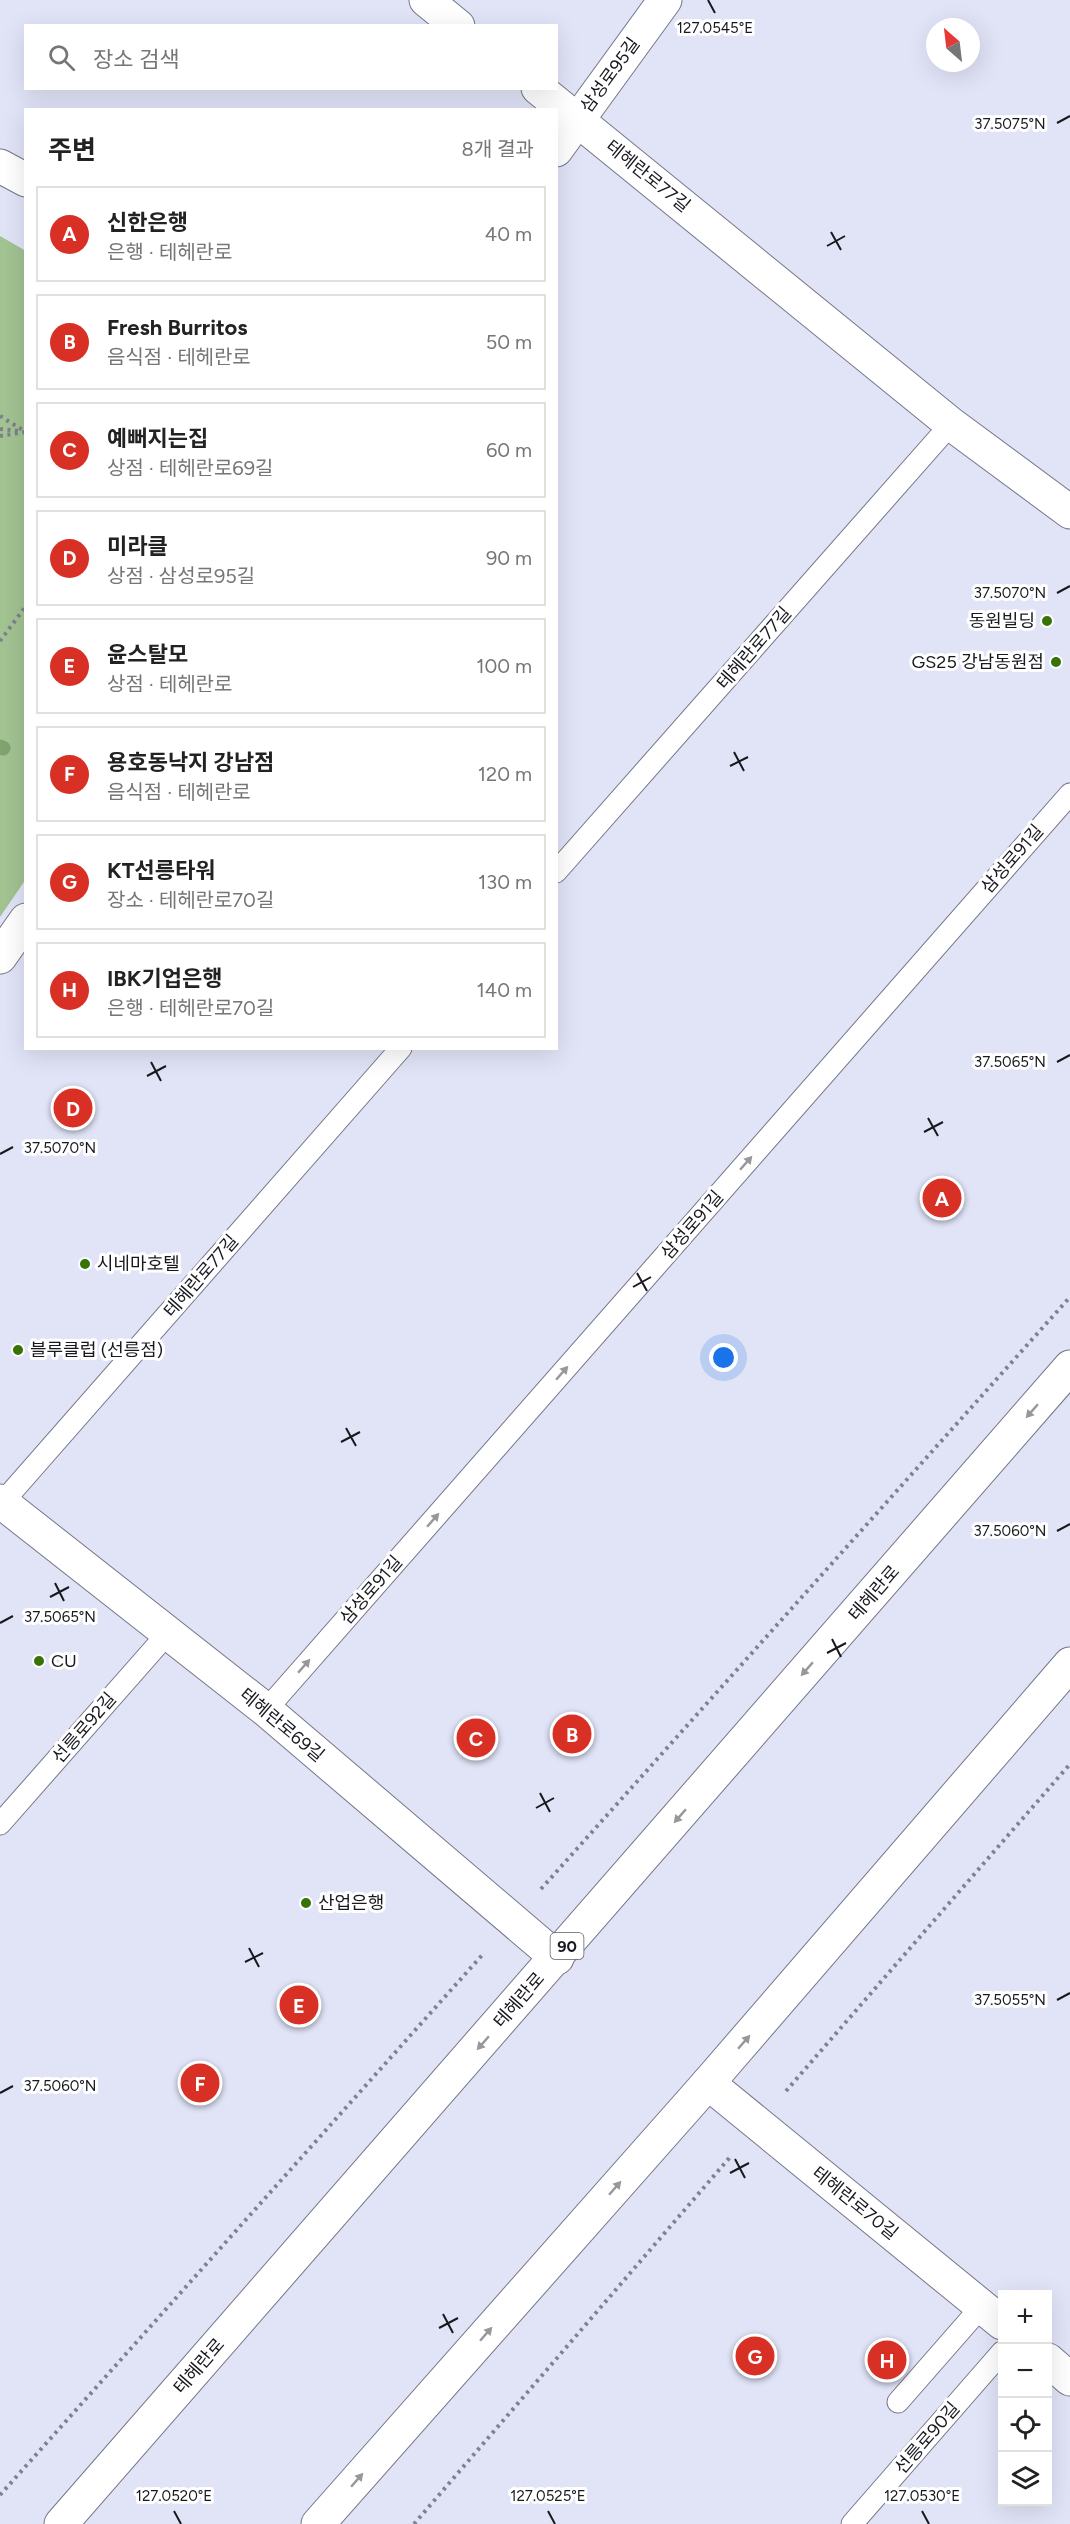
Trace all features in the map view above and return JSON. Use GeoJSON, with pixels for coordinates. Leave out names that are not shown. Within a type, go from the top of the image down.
{"type":"FeatureCollection","features":[{"type":"Feature","properties":{"kind":"main road"},"geometry":{"type":"LineString","coordinates":[[426,0],[456,24]]}},
{"type":"Feature","properties":{"kind":"main road","name":"삼성로95길"},"geometry":{"type":"LineString","coordinates":[[558,147],[665,0]]}},
{"type":"Feature","properties":{"kind":"main road","name":"테헤란로77길"},"geometry":{"type":"LineString","coordinates":[[541,90],[951,424],[1070,512]]}},
{"type":"Feature","properties":{"kind":"main road"},"geometry":{"type":"LineString","coordinates":[[0,166],[24,179]]}},
{"type":"Feature","properties":{"kind":"main road"},"geometry":{"type":"LineString","coordinates":[[0,957],[24,923]]}},
{"type":"Feature","properties":{"kind":"main road","name":"테헤란로"},"geometry":{"type":"LineString","coordinates":[[61,2524],[557,1958],[1070,1367]]}},
{"type":"Feature","properties":{"kind":"main road","name":"테헤란로69길"},"geometry":{"type":"LineString","coordinates":[[1,1502],[266,1710],[557,1958]]}},
{"type":"Feature","properties":{"kind":"main road"},"geometry":{"type":"LineString","coordinates":[[318,2524],[708,2083],[1070,1664]]}},
{"type":"Feature","properties":{"kind":"main road","name":"테헤란로70길"},"geometry":{"type":"LineString","coordinates":[[708,2083],[992,2315]]}},
{"type":"Feature","properties":{"kind":"main road"},"geometry":{"type":"LineString","coordinates":[[1052,2364],[1070,2378]]}},
{"type":"Feature","properties":{"kind":"lane","name":"테헤란로77길"},"geometry":{"type":"LineString","coordinates":[[558,870],[951,424]]}},
{"type":"Feature","properties":{"kind":"lane","name":"삼성로91길"},"geometry":{"type":"LineString","coordinates":[[266,1710],[1070,794]]}},
{"type":"Feature","properties":{"kind":"lane","name":"테헤란로77길"},"geometry":{"type":"LineString","coordinates":[[1,1502],[399,1050]]}},
{"type":"Feature","properties":{"kind":"lane","name":"선릉로92길"},"geometry":{"type":"LineString","coordinates":[[0,1824],[168,1633]]}},
{"type":"Feature","properties":{"kind":"lane"},"geometry":{"type":"LineString","coordinates":[[898,2402],[992,2315]]}},
{"type":"Feature","properties":{"kind":"lane","name":"선릉로90길"},"geometry":{"type":"LineString","coordinates":[[852,2524],[998,2357]]}},
{"type":"Feature","properties":{"kind":"path"},"geometry":{"type":"LineString","coordinates":[[0,416],[24,431]]}},
{"type":"Feature","properties":{"kind":"path"},"geometry":{"type":"LineString","coordinates":[[0,429],[24,432]]}},
{"type":"Feature","properties":{"kind":"path"},"geometry":{"type":"LineString","coordinates":[[0,436],[24,432]]}},
{"type":"Feature","properties":{"kind":"path"},"geometry":{"type":"LineString","coordinates":[[0,641],[24,609]]}},
{"type":"Feature","properties":{"kind":"green space"},"geometry":{"type":"Polygon","coordinates":[[[0,236],[24,250],[24,882],[0,917],[0,236]]]}},
{"type":"Feature","properties":{"kind":"place","name":"동원빌딩"},"geometry":{"type":"Point","coordinates":[1047,621]}},
{"type":"Feature","properties":{"kind":"place","name":"GS25 강남동원점"},"geometry":{"type":"Point","coordinates":[1056,662]}},
{"type":"Feature","properties":{"kind":"place","name":"미라클"},"geometry":{"type":"Point","coordinates":[73,1108]}},
{"type":"Feature","properties":{"kind":"place","name":"신한은행"},"geometry":{"type":"Point","coordinates":[942,1198]}},
{"type":"Feature","properties":{"kind":"place","name":"시네마호텔"},"geometry":{"type":"Point","coordinates":[85,1264]}},
{"type":"Feature","properties":{"kind":"place","name":"블루클럽 (선릉점)"},"geometry":{"type":"Point","coordinates":[18,1350]}},
{"type":"Feature","properties":{"kind":"place","name":"CU"},"geometry":{"type":"Point","coordinates":[39,1661]}},
{"type":"Feature","properties":{"kind":"place","name":"Fresh Burritos"},"geometry":{"type":"Point","coordinates":[572,1734]}},
{"type":"Feature","properties":{"kind":"place","name":"예뻐지는집"},"geometry":{"type":"Point","coordinates":[476,1738]}},
{"type":"Feature","properties":{"kind":"place","name":"산업은행"},"geometry":{"type":"Point","coordinates":[306,1903]}},
{"type":"Feature","properties":{"kind":"place","name":"윤스탈모"},"geometry":{"type":"Point","coordinates":[299,2005]}},
{"type":"Feature","properties":{"kind":"place","name":"용호동낙지 강남점"},"geometry":{"type":"Point","coordinates":[200,2083]}},
{"type":"Feature","properties":{"kind":"place","name":"KT선릉타워"},"geometry":{"type":"Point","coordinates":[755,2356]}},
{"type":"Feature","properties":{"kind":"place","name":"IBK기업은행"},"geometry":{"type":"Point","coordinates":[887,2360]}}]}
